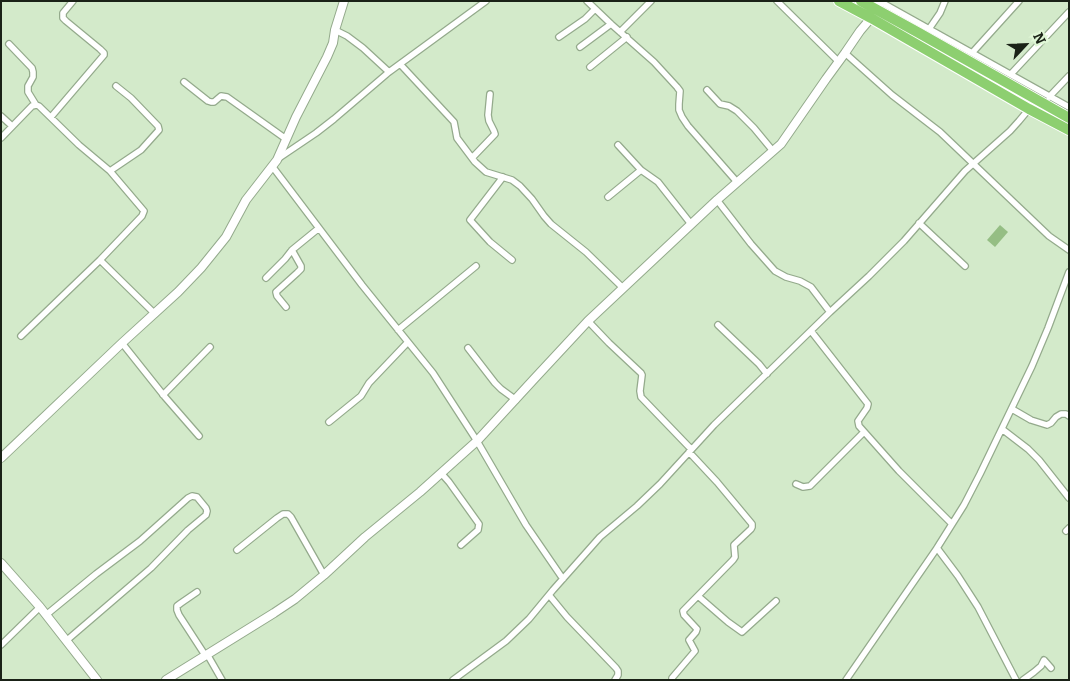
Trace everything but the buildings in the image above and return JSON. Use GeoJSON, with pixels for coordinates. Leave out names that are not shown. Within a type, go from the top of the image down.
{"type":"FeatureCollection","features":[{"type":"Feature","properties":{"kind":"highway"},"geometry":{"type":"LineString","coordinates":[[839,1],[872,6],[1069,118]]}},
{"type":"Feature","properties":{"kind":"highway"},"geometry":{"type":"LineString","coordinates":[[872,6],[1029,109],[1069,130]]}},
{"type":"Feature","properties":{"kind":"street"},"geometry":{"type":"LineString","coordinates":[[51,117],[104,55],[104,52],[64,20],[62,15],[73,1]]}},
{"type":"Feature","properties":{"kind":"street"},"geometry":{"type":"LineString","coordinates":[[1,458],[155,314],[196,274],[216,250],[229,232],[246,200],[274,163],[327,57],[333,43],[344,1]]}},
{"type":"Feature","properties":{"kind":"street"},"geometry":{"type":"LineString","coordinates":[[274,163],[334,119],[400,64],[486,1]]}},
{"type":"Feature","properties":{"kind":"street"},"geometry":{"type":"LineString","coordinates":[[587,1],[654,62],[677,87],[680,91],[679,110],[682,117],[736,182]]}},
{"type":"Feature","properties":{"kind":"street"},"geometry":{"type":"LineString","coordinates":[[620,32],[651,1]]}},
{"type":"Feature","properties":{"kind":"street"},"geometry":{"type":"LineString","coordinates":[[777,1],[839,62]]}},
{"type":"Feature","properties":{"kind":"street"},"geometry":{"type":"LineString","coordinates":[[929,29],[940,13],[945,1]]}},
{"type":"Feature","properties":{"kind":"street"},"geometry":{"type":"LineString","coordinates":[[972,52],[1019,1]]}},
{"type":"Feature","properties":{"kind":"street"},"geometry":{"type":"LineString","coordinates":[[166,680],[295,599],[477,441],[588,321],[736,182],[781,144],[860,31],[872,6],[929,29],[1069,107]]}},
{"type":"Feature","properties":{"kind":"street"},"geometry":{"type":"LineString","coordinates":[[559,37],[585,19],[595,9]]}},
{"type":"Feature","properties":{"kind":"street"},"geometry":{"type":"LineString","coordinates":[[1011,74],[1069,12]]}},
{"type":"Feature","properties":{"kind":"street"},"geometry":{"type":"LineString","coordinates":[[580,47],[611,24]]}},
{"type":"Feature","properties":{"kind":"street"},"geometry":{"type":"LineString","coordinates":[[335,30],[363,48],[390,72]]}},
{"type":"Feature","properties":{"kind":"street"},"geometry":{"type":"LineString","coordinates":[[590,67],[627,37]]}},
{"type":"Feature","properties":{"kind":"street"},"geometry":{"type":"LineString","coordinates":[[9,44],[32,68],[33,76],[28,86],[28,92],[36,105],[110,171],[142,208],[144,213],[100,260],[20,336]]}},
{"type":"Feature","properties":{"kind":"street"},"geometry":{"type":"LineString","coordinates":[[845,53],[892,95],[940,132],[1049,236],[1069,250]]}},
{"type":"Feature","properties":{"kind":"street"},"geometry":{"type":"LineString","coordinates":[[400,64],[454,122],[456,138],[472,158],[486,172],[512,180],[520,186],[551,224],[586,252],[623,288]]}},
{"type":"Feature","properties":{"kind":"street"},"geometry":{"type":"LineString","coordinates":[[1050,97],[1069,76]]}},
{"type":"Feature","properties":{"kind":"street"},"geometry":{"type":"LineString","coordinates":[[184,82],[211,102],[214,102],[221,96],[227,96],[286,139]]}},
{"type":"Feature","properties":{"kind":"street"},"geometry":{"type":"LineString","coordinates":[[110,171],[141,150],[159,130],[158,126],[131,98],[116,86]]}},
{"type":"Feature","properties":{"kind":"street"},"geometry":{"type":"LineString","coordinates":[[707,90],[717,102],[737,111],[773,151]]}},
{"type":"Feature","properties":{"kind":"street"},"geometry":{"type":"LineString","coordinates":[[472,158],[495,134],[488,116],[490,94]]}},
{"type":"Feature","properties":{"kind":"street"},"geometry":{"type":"LineString","coordinates":[[1,138],[32,106],[36,105]]}},
{"type":"Feature","properties":{"kind":"street"},"geometry":{"type":"LineString","coordinates":[[453,680],[506,641],[529,619],[600,537],[660,484],[714,425],[869,276],[904,241],[973,164],[1010,131],[1029,109]]}},
{"type":"Feature","properties":{"kind":"street"},"geometry":{"type":"LineString","coordinates":[[1,116],[12,126]]}},
{"type":"Feature","properties":{"kind":"street"},"geometry":{"type":"LineString","coordinates":[[618,145],[641,170],[658,182],[691,224]]}},
{"type":"Feature","properties":{"kind":"street"},"geometry":{"type":"LineString","coordinates":[[274,163],[319,228],[362,285],[433,373],[477,441],[526,525],[562,579]]}},
{"type":"Feature","properties":{"kind":"street"},"geometry":{"type":"LineString","coordinates":[[608,197],[641,170]]}},
{"type":"Feature","properties":{"kind":"street"},"geometry":{"type":"LineString","coordinates":[[503,178],[470,220],[490,242],[512,260]]}},
{"type":"Feature","properties":{"kind":"street"},"geometry":{"type":"LineString","coordinates":[[717,200],[751,244],[775,271],[786,278],[811,287],[830,312]]}},
{"type":"Feature","properties":{"kind":"street"},"geometry":{"type":"LineString","coordinates":[[920,223],[965,266]]}},
{"type":"Feature","properties":{"kind":"street"},"geometry":{"type":"LineString","coordinates":[[266,278],[292,250],[319,228]]}},
{"type":"Feature","properties":{"kind":"street"},"geometry":{"type":"LineString","coordinates":[[286,307],[276,292],[301,269],[292,250]]}},
{"type":"Feature","properties":{"kind":"street"},"geometry":{"type":"LineString","coordinates":[[100,260],[155,314]]}},
{"type":"Feature","properties":{"kind":"street"},"geometry":{"type":"LineString","coordinates":[[398,330],[476,266]]}},
{"type":"Feature","properties":{"kind":"street"},"geometry":{"type":"LineString","coordinates":[[846,680],[937,548],[964,505],[1012,409],[1048,328],[1069,272]]}},
{"type":"Feature","properties":{"kind":"street"},"geometry":{"type":"LineString","coordinates":[[588,321],[609,344],[641,373],[641,398],[690,450],[752,525],[752,529],[734,545],[735,557],[733,560],[683,612],[697,629],[689,640],[695,651],[672,680]]}},
{"type":"Feature","properties":{"kind":"street"},"geometry":{"type":"LineString","coordinates":[[718,325],[767,374]]}},
{"type":"Feature","properties":{"kind":"street"},"geometry":{"type":"LineString","coordinates":[[811,330],[866,400],[867,408],[858,421],[864,432],[899,472],[952,524]]}},
{"type":"Feature","properties":{"kind":"street"},"geometry":{"type":"LineString","coordinates":[[329,422],[361,396],[369,383],[408,342]]}},
{"type":"Feature","properties":{"kind":"street"},"geometry":{"type":"LineString","coordinates":[[122,343],[163,395],[199,436]]}},
{"type":"Feature","properties":{"kind":"street"},"geometry":{"type":"LineString","coordinates":[[163,395],[210,347]]}},
{"type":"Feature","properties":{"kind":"street"},"geometry":{"type":"LineString","coordinates":[[468,348],[495,383],[516,400]]}},
{"type":"Feature","properties":{"kind":"street"},"geometry":{"type":"LineString","coordinates":[[1012,409],[1031,420],[1047,425],[1061,414],[1069,416]]}},
{"type":"Feature","properties":{"kind":"street"},"geometry":{"type":"LineString","coordinates":[[1002,430],[1028,449],[1039,460],[1069,498]]}},
{"type":"Feature","properties":{"kind":"street"},"geometry":{"type":"LineString","coordinates":[[796,484],[803,487],[810,486],[864,432]]}},
{"type":"Feature","properties":{"kind":"street"},"geometry":{"type":"LineString","coordinates":[[441,473],[480,524],[478,530],[461,545]]}},
{"type":"Feature","properties":{"kind":"street"},"geometry":{"type":"LineString","coordinates":[[46,615],[140,541],[188,498],[192,496],[197,497],[206,508],[206,514],[151,568],[66,641]]}},
{"type":"Feature","properties":{"kind":"street"},"geometry":{"type":"LineString","coordinates":[[237,550],[283,514],[288,514],[292,517],[324,575]]}},
{"type":"Feature","properties":{"kind":"street"},"geometry":{"type":"LineString","coordinates":[[937,548],[978,607],[1016,680]]}},
{"type":"Feature","properties":{"kind":"street"},"geometry":{"type":"LineString","coordinates":[[1,563],[40,607],[97,680]]}},
{"type":"Feature","properties":{"kind":"street"},"geometry":{"type":"LineString","coordinates":[[197,592],[181,603],[177,610],[179,616],[222,680]]}},
{"type":"Feature","properties":{"kind":"street"},"geometry":{"type":"LineString","coordinates":[[549,595],[567,617],[616,668],[618,675],[615,680]]}},
{"type":"Feature","properties":{"kind":"street"},"geometry":{"type":"LineString","coordinates":[[698,596],[742,632],[776,601]]}},
{"type":"Feature","properties":{"kind":"street"},"geometry":{"type":"LineString","coordinates":[[1,645],[40,607]]}},
{"type":"Feature","properties":{"kind":"street"},"geometry":{"type":"LineString","coordinates":[[1022,680],[1041,666],[1044,660],[1051,668]]}},
{"type":"Feature","properties":{"kind":"green space"},"geometry":{"type":"Polygon","coordinates":[[[1000,225],[1008,232],[995,247],[987,240],[1000,225]]]}}]}
